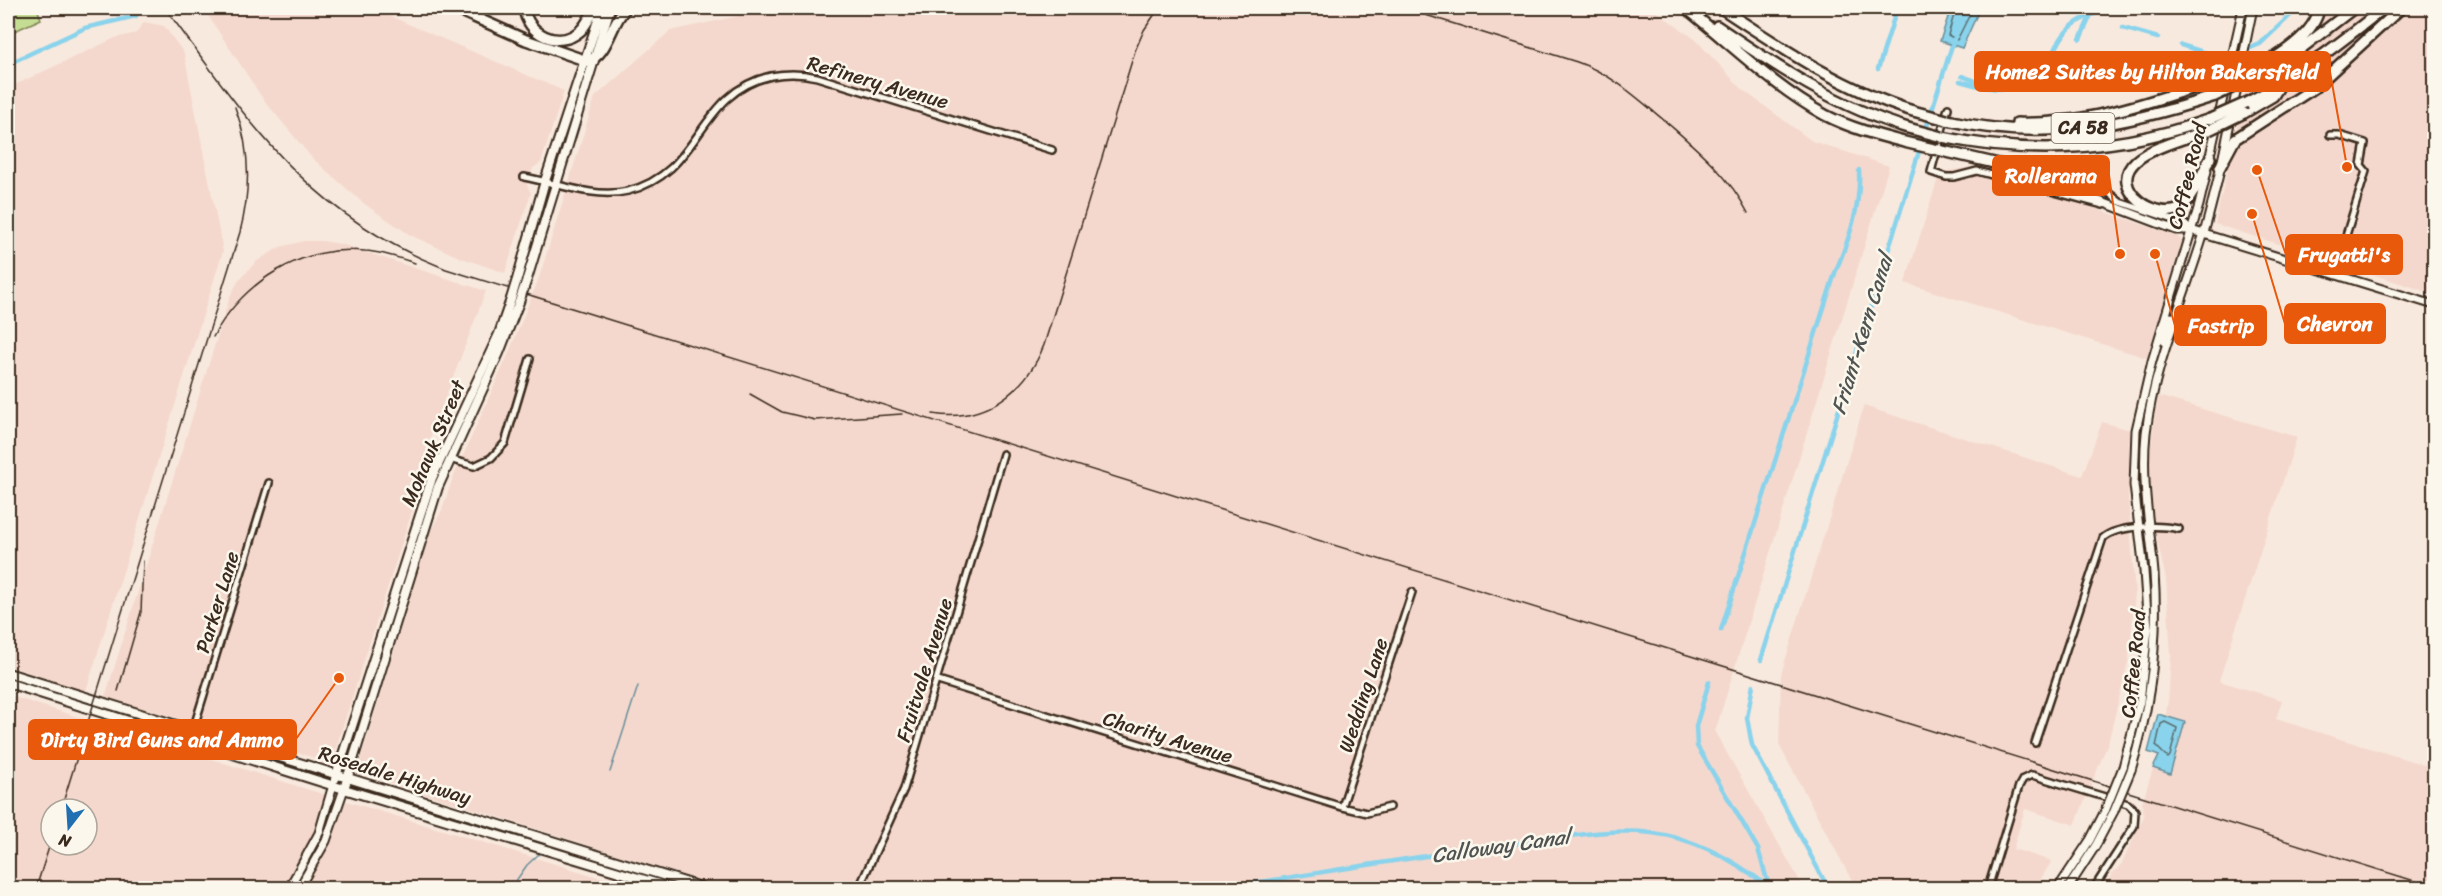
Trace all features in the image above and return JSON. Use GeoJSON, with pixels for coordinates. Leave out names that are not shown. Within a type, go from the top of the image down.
{"type":"FeatureCollection","features":[{"type":"Feature","properties":{"kind":"highway"},"geometry":{"type":"LineString","coordinates":[[454,8],[519,37],[589,60],[602,48],[617,18],[626,8]]}},
{"type":"Feature","properties":{"kind":"highway"},"geometry":{"type":"LineString","coordinates":[[525,8],[528,21],[534,30],[545,37],[560,40],[581,31],[595,8]]}},
{"type":"Feature","properties":{"kind":"highway"},"geometry":{"type":"LineString","coordinates":[[1688,8],[1796,97],[1826,115],[1856,128],[1904,142],[2003,165],[2063,191]]}},
{"type":"Feature","properties":{"kind":"highway","name":"CA 58"},"geometry":{"type":"LineString","coordinates":[[1688,8],[1820,93],[1869,115],[1942,137],[2019,148],[2085,147],[2156,135],[2245,108]]}},
{"type":"Feature","properties":{"kind":"highway","name":"CA 58"},"geometry":{"type":"LineString","coordinates":[[1721,8],[1830,77],[1881,100],[1913,111],[1974,125],[2029,130],[2104,126],[2153,116],[2215,96],[2249,78]]}},
{"type":"Feature","properties":{"kind":"highway"},"geometry":{"type":"LineString","coordinates":[[2249,78],[2312,27],[2317,19],[2319,8]]}},
{"type":"Feature","properties":{"kind":"highway"},"geometry":{"type":"LineString","coordinates":[[2249,78],[2298,51],[2354,8]]}},
{"type":"Feature","properties":{"kind":"highway"},"geometry":{"type":"LineString","coordinates":[[2210,158],[2187,201],[2178,209],[2160,210],[2140,202],[2128,189],[2127,174],[2137,159],[2209,130],[2245,108],[2321,58],[2384,8]]}},
{"type":"Feature","properties":{"kind":"highway"},"geometry":{"type":"LineString","coordinates":[[2220,167],[2227,151],[2238,136],[2314,88],[2401,8]]}},
{"type":"Feature","properties":{"kind":"highway"},"geometry":{"type":"LineString","coordinates":[[1974,125],[1982,121],[2032,124],[2108,113],[2221,78],[2230,69]]}},
{"type":"Feature","properties":{"kind":"main road","name":"Mohawk Street"},"geometry":{"type":"LineString","coordinates":[[522,278],[557,184],[602,8]]}},
{"type":"Feature","properties":{"kind":"main road","name":"Mohawk Street"},"geometry":{"type":"LineString","coordinates":[[299,888],[326,842],[438,487],[499,353],[522,278],[546,181],[610,8]]}},
{"type":"Feature","properties":{"kind":"main road","name":"Coffee Road"},"geometry":{"type":"LineString","coordinates":[[2127,769],[2146,655],[2147,607],[2134,476],[2140,408],[2210,158],[2243,8]]}},
{"type":"Feature","properties":{"kind":"main road","name":"Coffee Road"},"geometry":{"type":"LineString","coordinates":[[2068,888],[2096,845],[2127,769],[2146,714],[2155,655],[2156,606],[2144,460],[2150,410],[2166,350],[2203,234],[2220,167],[2253,8]]}},
{"type":"Feature","properties":{"kind":"main road"},"geometry":{"type":"LineString","coordinates":[[2063,191],[2176,230],[2191,230],[2434,305]]}},
{"type":"Feature","properties":{"kind":"main road","name":"Mohawk Street"},"geometry":{"type":"LineString","coordinates":[[289,888],[319,833],[432,478],[515,301]]}},
{"type":"Feature","properties":{"kind":"main road"},"geometry":{"type":"LineString","coordinates":[[2166,350],[2165,341],[2171,317],[2168,313]]}},
{"type":"Feature","properties":{"kind":"main road"},"geometry":{"type":"LineString","coordinates":[[2140,408],[2144,414],[2139,455],[2144,460]]}},
{"type":"Feature","properties":{"kind":"main road"},"geometry":{"type":"LineString","coordinates":[[398,615],[393,613],[400,590],[400,577]]}},
{"type":"Feature","properties":{"kind":"main road","name":"Rosedale Highway"},"geometry":{"type":"LineString","coordinates":[[8,672],[704,888]]}},
{"type":"Feature","properties":{"kind":"main road","name":"Rosedale Highway"},"geometry":{"type":"LineString","coordinates":[[8,683],[344,789],[672,888]]}},
{"type":"Feature","properties":{"kind":"main road","name":"Coffee Road"},"geometry":{"type":"LineString","coordinates":[[2058,888],[2110,810]]}},
{"type":"Feature","properties":{"kind":"street","name":"Refinery Avenue"},"geometry":{"type":"LineString","coordinates":[[524,177],[593,192],[611,193],[643,186],[661,177],[673,167],[686,153],[714,112],[735,91],[762,78],[792,73],[817,76],[1052,150]]}},
{"type":"Feature","properties":{"kind":"street"},"geometry":{"type":"LineString","coordinates":[[1948,108],[1931,172],[1954,177],[1977,171],[2045,190],[2063,191],[2068,173],[2081,171],[2120,202],[2185,224],[2191,230]]}},
{"type":"Feature","properties":{"kind":"street"},"geometry":{"type":"LineString","coordinates":[[2330,135],[2339,135],[2365,143],[2361,165],[2366,171],[2334,274]]}},
{"type":"Feature","properties":{"kind":"street"},"geometry":{"type":"LineString","coordinates":[[449,459],[474,466],[491,458],[505,443],[530,359]]}},
{"type":"Feature","properties":{"kind":"street","name":"Fruitvale Avenue"},"geometry":{"type":"LineString","coordinates":[[859,888],[900,799],[938,681],[1003,454]]}},
{"type":"Feature","properties":{"kind":"street","name":"Parker Lane"},"geometry":{"type":"LineString","coordinates":[[193,730],[270,483]]}},
{"type":"Feature","properties":{"kind":"street"},"geometry":{"type":"LineString","coordinates":[[2036,743],[2103,538],[2110,533],[2162,525],[2179,529]]}},
{"type":"Feature","properties":{"kind":"street","name":"Wedding Lane"},"geometry":{"type":"LineString","coordinates":[[1342,807],[1412,592]]}},
{"type":"Feature","properties":{"kind":"street","name":"Charity Avenue"},"geometry":{"type":"LineString","coordinates":[[938,681],[1342,807],[1367,813],[1390,807]]}},
{"type":"Feature","properties":{"kind":"street"},"geometry":{"type":"LineString","coordinates":[[1988,888],[2019,786],[2023,779],[2032,775],[2128,804],[2135,811],[2134,826],[2094,888]]}},
{"type":"Feature","properties":{"kind":"shaded area"},"geometry":{"type":"Polygon","coordinates":[[[203,8],[371,8],[564,91],[541,163],[533,168],[527,185],[531,193],[505,273],[459,257],[410,235],[363,203],[312,158],[263,99],[203,8]]]}},
{"type":"Feature","properties":{"kind":"shaded area"},"geometry":{"type":"Polygon","coordinates":[[[774,8],[1651,8],[1695,39],[1743,90],[1812,141],[1889,166],[1715,732],[1804,888],[1323,888],[1323,886],[1309,888],[724,888],[397,785],[363,772],[359,764],[430,532],[442,510],[452,480],[508,355],[539,278],[595,97],[670,31],[774,8]]]}},
{"type":"Feature","properties":{"kind":"shaded area"},"geometry":{"type":"Polygon","coordinates":[[[2330,8],[2434,8],[2434,294],[2215,224],[2249,74],[2279,57],[2330,8]]]}},
{"type":"Feature","properties":{"kind":"shaded area"},"geometry":{"type":"Polygon","coordinates":[[[144,22],[164,26],[184,53],[223,251],[86,691],[8,666],[8,88],[115,38],[136,33],[144,22]]]}},
{"type":"Feature","properties":{"kind":"shaded area"},"geometry":{"type":"Polygon","coordinates":[[[1973,167],[2179,237],[2182,242],[2147,358],[1905,283],[1940,172],[1973,167]]]}},
{"type":"Feature","properties":{"kind":"shaded area"},"geometry":{"type":"Polygon","coordinates":[[[304,241],[341,244],[486,291],[427,446],[425,471],[333,757],[325,761],[105,697],[230,296],[239,280],[257,261],[280,247],[304,241]]]}},
{"type":"Feature","properties":{"kind":"shaded area"},"geometry":{"type":"Polygon","coordinates":[[[2158,396],[2297,437],[2219,681],[2282,700],[2276,719],[2434,768],[2434,888],[2101,888],[2122,863],[2144,816],[2142,803],[2160,747],[2168,702],[2171,655],[2166,580],[2152,516],[2150,494],[2150,451],[2158,396]]]}},
{"type":"Feature","properties":{"kind":"shaded area"},"geometry":{"type":"Polygon","coordinates":[[[1864,406],[2082,476],[2102,422],[2130,430],[2128,495],[2135,594],[2129,658],[2108,743],[2075,825],[2025,809],[2013,849],[2052,861],[2035,888],[1856,888],[1779,745],[1781,674],[1864,406]]]}},
{"type":"Feature","properties":{"kind":"shaded area"},"geometry":{"type":"Polygon","coordinates":[[[8,695],[313,791],[635,888],[8,888],[8,695]]]}},
{"type":"Feature","properties":{"kind":"green space"},"geometry":{"type":"Polygon","coordinates":[[[8,8],[37,8],[41,19],[8,34],[8,8]]]}},
{"type":"Feature","properties":{"kind":"water"},"geometry":{"type":"Polygon","coordinates":[[[1951,8],[1980,8],[1962,48],[1940,41],[1951,8]]]}},
{"type":"Feature","properties":{"kind":"water"},"geometry":{"type":"Polygon","coordinates":[[[2158,714],[2185,722],[2170,774],[2153,768],[2159,756],[2148,752],[2158,714]]]}},
{"type":"Feature","properties":{"kind":"waterway"},"geometry":{"type":"LineString","coordinates":[[1878,69],[1897,8]]}},
{"type":"Feature","properties":{"kind":"waterway"},"geometry":{"type":"LineString","coordinates":[[1960,81],[1996,89],[2020,87],[2030,83],[2040,76],[2065,33],[2073,25],[2110,8]]}},
{"type":"Feature","properties":{"kind":"waterway"},"geometry":{"type":"LineString","coordinates":[[2117,60],[2161,73],[2177,71],[2220,57],[2234,55],[2260,44],[2298,8]]}},
{"type":"Feature","properties":{"kind":"waterway"},"geometry":{"type":"LineString","coordinates":[[8,64],[85,28],[136,16]]}},
{"type":"Feature","properties":{"kind":"waterway"},"geometry":{"type":"LineString","coordinates":[[2080,39],[2090,17]]}},
{"type":"Feature","properties":{"kind":"waterway"},"geometry":{"type":"LineString","coordinates":[[2123,28],[2158,38]]}},
{"type":"Feature","properties":{"kind":"waterway","name":"Friant-Kern Canal"},"geometry":{"type":"LineString","coordinates":[[1761,660],[1954,39]]}},
{"type":"Feature","properties":{"kind":"waterway"},"geometry":{"type":"LineString","coordinates":[[2181,45],[2219,57]]}},
{"type":"Feature","properties":{"kind":"waterway"},"geometry":{"type":"LineString","coordinates":[[1962,76],[1986,86]]}},
{"type":"Feature","properties":{"kind":"waterway"},"geometry":{"type":"LineString","coordinates":[[1721,630],[1849,235],[1856,210],[1859,170]]}},
{"type":"Feature","properties":{"kind":"waterway"},"geometry":{"type":"LineString","coordinates":[[1709,682],[1696,726],[1697,746],[1758,849],[1769,887]]}},
{"type":"Feature","properties":{"kind":"waterway","name":"Friant-Kern Canal"},"geometry":{"type":"LineString","coordinates":[[1753,685],[1747,718],[1752,745],[1828,888]]}},
{"type":"Feature","properties":{"kind":"waterway"},"geometry":{"type":"LineString","coordinates":[[610,772],[638,686]]}},
{"type":"Feature","properties":{"kind":"waterway","name":"Calloway Canal"},"geometry":{"type":"LineString","coordinates":[[1221,888],[1446,853],[1587,834],[1619,832],[1652,833],[1684,840],[1730,860],[1770,888]]}},
{"type":"Feature","properties":{"kind":"waterway"},"geometry":{"type":"LineString","coordinates":[[511,888],[527,865],[539,854]]}},
{"type":"Feature","properties":{"kind":"railway"},"geometry":{"type":"LineString","coordinates":[[165,8],[254,126],[285,161],[318,192],[355,221],[397,247],[446,269],[2434,887]]}},
{"type":"Feature","properties":{"kind":"railway"},"geometry":{"type":"LineString","coordinates":[[933,414],[952,416],[986,408],[1001,400],[1014,389],[1036,362],[1044,345],[1135,51],[1144,30],[1159,8]]}},
{"type":"Feature","properties":{"kind":"railway"},"geometry":{"type":"LineString","coordinates":[[1403,8],[1577,62],[1602,73],[1634,95],[1700,152],[1731,186],[1748,213]]}},
{"type":"Feature","properties":{"kind":"railway"},"geometry":{"type":"LineString","coordinates":[[65,797],[244,216],[247,185],[246,153],[235,107]]}},
{"type":"Feature","properties":{"kind":"railway"},"geometry":{"type":"LineString","coordinates":[[213,337],[241,299],[277,271],[297,261],[342,250],[378,253],[415,263]]}},
{"type":"Feature","properties":{"kind":"railway"},"geometry":{"type":"LineString","coordinates":[[750,394],[782,412],[815,420],[902,414]]}},
{"type":"Feature","properties":{"kind":"railway"},"geometry":{"type":"LineString","coordinates":[[118,691],[141,612],[143,561]]}},
{"type":"Feature","properties":{"kind":"railway"},"geometry":{"type":"LineString","coordinates":[[36,888],[46,857]]}},
{"type":"Feature","properties":{"kind":"place","name":"Home2 Suites by Hilton Bakersfield"},"geometry":{"type":"Point","coordinates":[2347,167]}},
{"type":"Feature","properties":{"kind":"place","name":"Frugatti's"},"geometry":{"type":"Point","coordinates":[2257,170]}},
{"type":"Feature","properties":{"kind":"place","name":"Chevron"},"geometry":{"type":"Point","coordinates":[2252,214]}},
{"type":"Feature","properties":{"kind":"place","name":"Rollerama"},"geometry":{"type":"Point","coordinates":[2120,254]}},
{"type":"Feature","properties":{"kind":"place","name":"Fastrip"},"geometry":{"type":"Point","coordinates":[2155,254]}},
{"type":"Feature","properties":{"kind":"place","name":"Dirty Bird Guns and Ammo"},"geometry":{"type":"Point","coordinates":[339,678]}}]}
